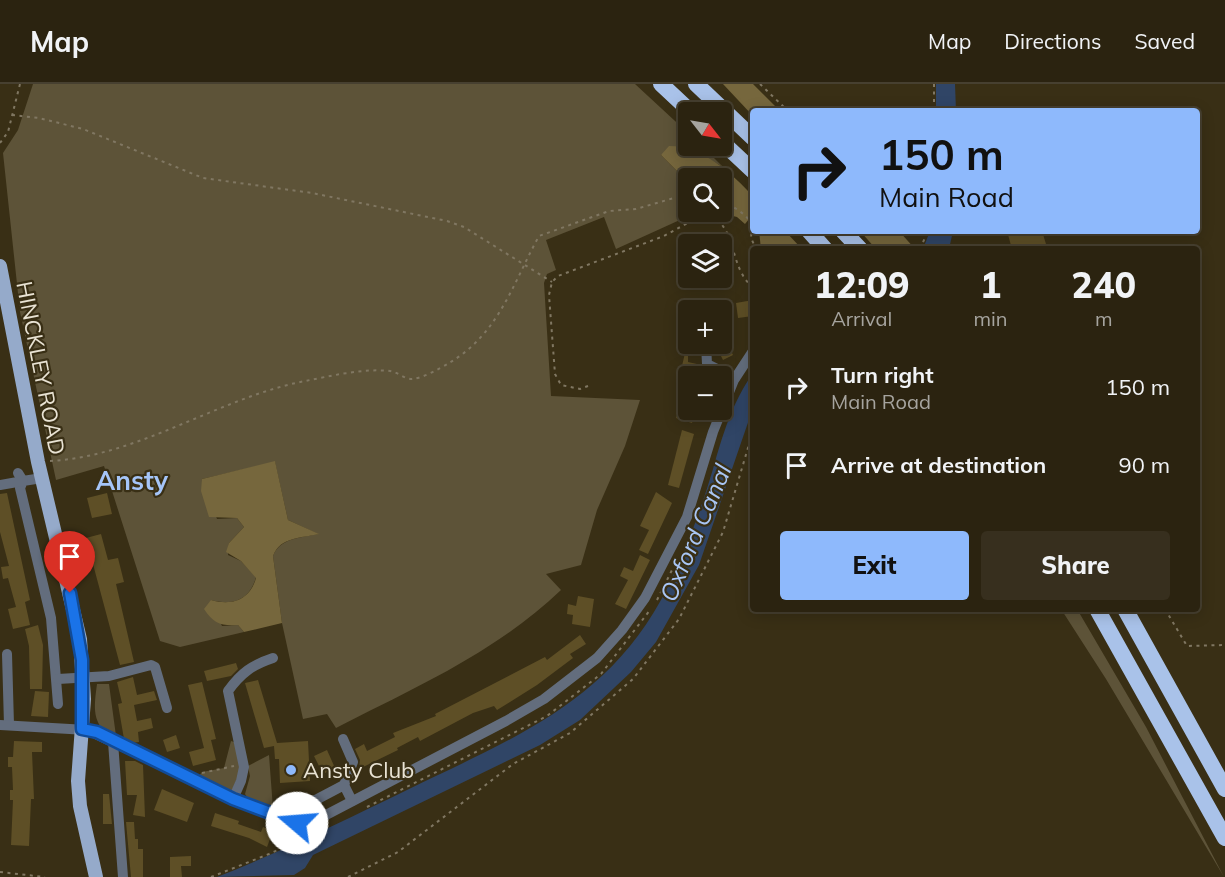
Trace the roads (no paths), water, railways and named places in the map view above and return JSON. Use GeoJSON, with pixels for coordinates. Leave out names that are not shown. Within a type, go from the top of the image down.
{"type":"FeatureCollection","features":[{"type":"Feature","properties":{"kind":"highway"},"geometry":{"type":"LineString","coordinates":[[661,84],[680,102]]}},
{"type":"Feature","properties":{"kind":"highway"},"geometry":{"type":"LineString","coordinates":[[696,84],[750,135]]}},
{"type":"Feature","properties":{"kind":"highway"},"geometry":{"type":"LineString","coordinates":[[732,151],[750,168]]}},
{"type":"Feature","properties":{"kind":"highway"},"geometry":{"type":"LineString","coordinates":[[812,234],[822,246]]}},
{"type":"Feature","properties":{"kind":"highway"},"geometry":{"type":"LineString","coordinates":[[846,234],[857,246]]}},
{"type":"Feature","properties":{"kind":"highway"},"geometry":{"type":"LineString","coordinates":[[1099,612],[1225,838]]}},
{"type":"Feature","properties":{"kind":"highway"},"geometry":{"type":"LineString","coordinates":[[1127,612],[1225,789]]}},
{"type":"Feature","properties":{"kind":"main road","name":"HINCKLEY ROAD"},"geometry":{"type":"LineString","coordinates":[[0,266],[38,462],[75,612],[84,679],[78,781],[80,806],[96,873]]}},
{"type":"Feature","properties":{"kind":"street"},"geometry":{"type":"LineString","coordinates":[[706,354],[707,364],[735,378]]}},
{"type":"Feature","properties":{"kind":"street"},"geometry":{"type":"LineString","coordinates":[[7,654],[4,725],[82,729],[97,732],[113,742],[233,799],[297,823],[316,820],[544,699],[597,658],[622,630],[645,598],[687,517],[713,432],[735,378],[750,356]]}},
{"type":"Feature","properties":{"kind":"street"},"geometry":{"type":"LineString","coordinates":[[21,477],[20,488],[51,618],[58,679],[58,704]]}},
{"type":"Feature","properties":{"kind":"street"},"geometry":{"type":"LineString","coordinates":[[0,485],[21,477],[42,478]]}},
{"type":"Feature","properties":{"kind":"street"},"geometry":{"type":"LineString","coordinates":[[233,799],[241,781],[243,765],[228,691],[237,678],[253,665],[273,658]]}},
{"type":"Feature","properties":{"kind":"street"},"geometry":{"type":"LineString","coordinates":[[58,679],[84,679],[151,665],[155,667],[167,708]]}},
{"type":"Feature","properties":{"kind":"street"},"geometry":{"type":"LineString","coordinates":[[286,804],[308,804],[344,785],[353,762],[343,739]]}},
{"type":"Feature","properties":{"kind":"street"},"geometry":{"type":"LineString","coordinates":[[113,742],[123,877]]}},
{"type":"Feature","properties":{"kind":"street"},"geometry":{"type":"LineString","coordinates":[[344,785],[352,801]]}},
{"type":"Feature","properties":{"kind":"water"},"geometry":{"type":"Polygon","coordinates":[[[936,84],[955,84],[956,108],[936,108],[936,84]]]}},
{"type":"Feature","properties":{"kind":"water"},"geometry":{"type":"Polygon","coordinates":[[[929,234],[952,234],[950,246],[924,246],[929,234]]]}},
{"type":"Feature","properties":{"kind":"water","name":"Oxford Canal"},"geometry":{"type":"Polygon","coordinates":[[[750,378],[750,417],[699,565],[656,642],[631,672],[580,720],[540,745],[313,855],[305,868],[294,875],[217,877],[313,835],[517,736],[582,693],[611,667],[638,636],[669,584],[697,519],[729,420],[732,420],[732,412],[750,378]]]}},
{"type":"Feature","properties":{"kind":"place","name":"Ansty Club"},"geometry":{"type":"Point","coordinates":[291,770]}},
{"type":"Feature","properties":{"kind":"district","name":"Ansty"},"geometry":{"type":"Point","coordinates":[132,481]}}]}
